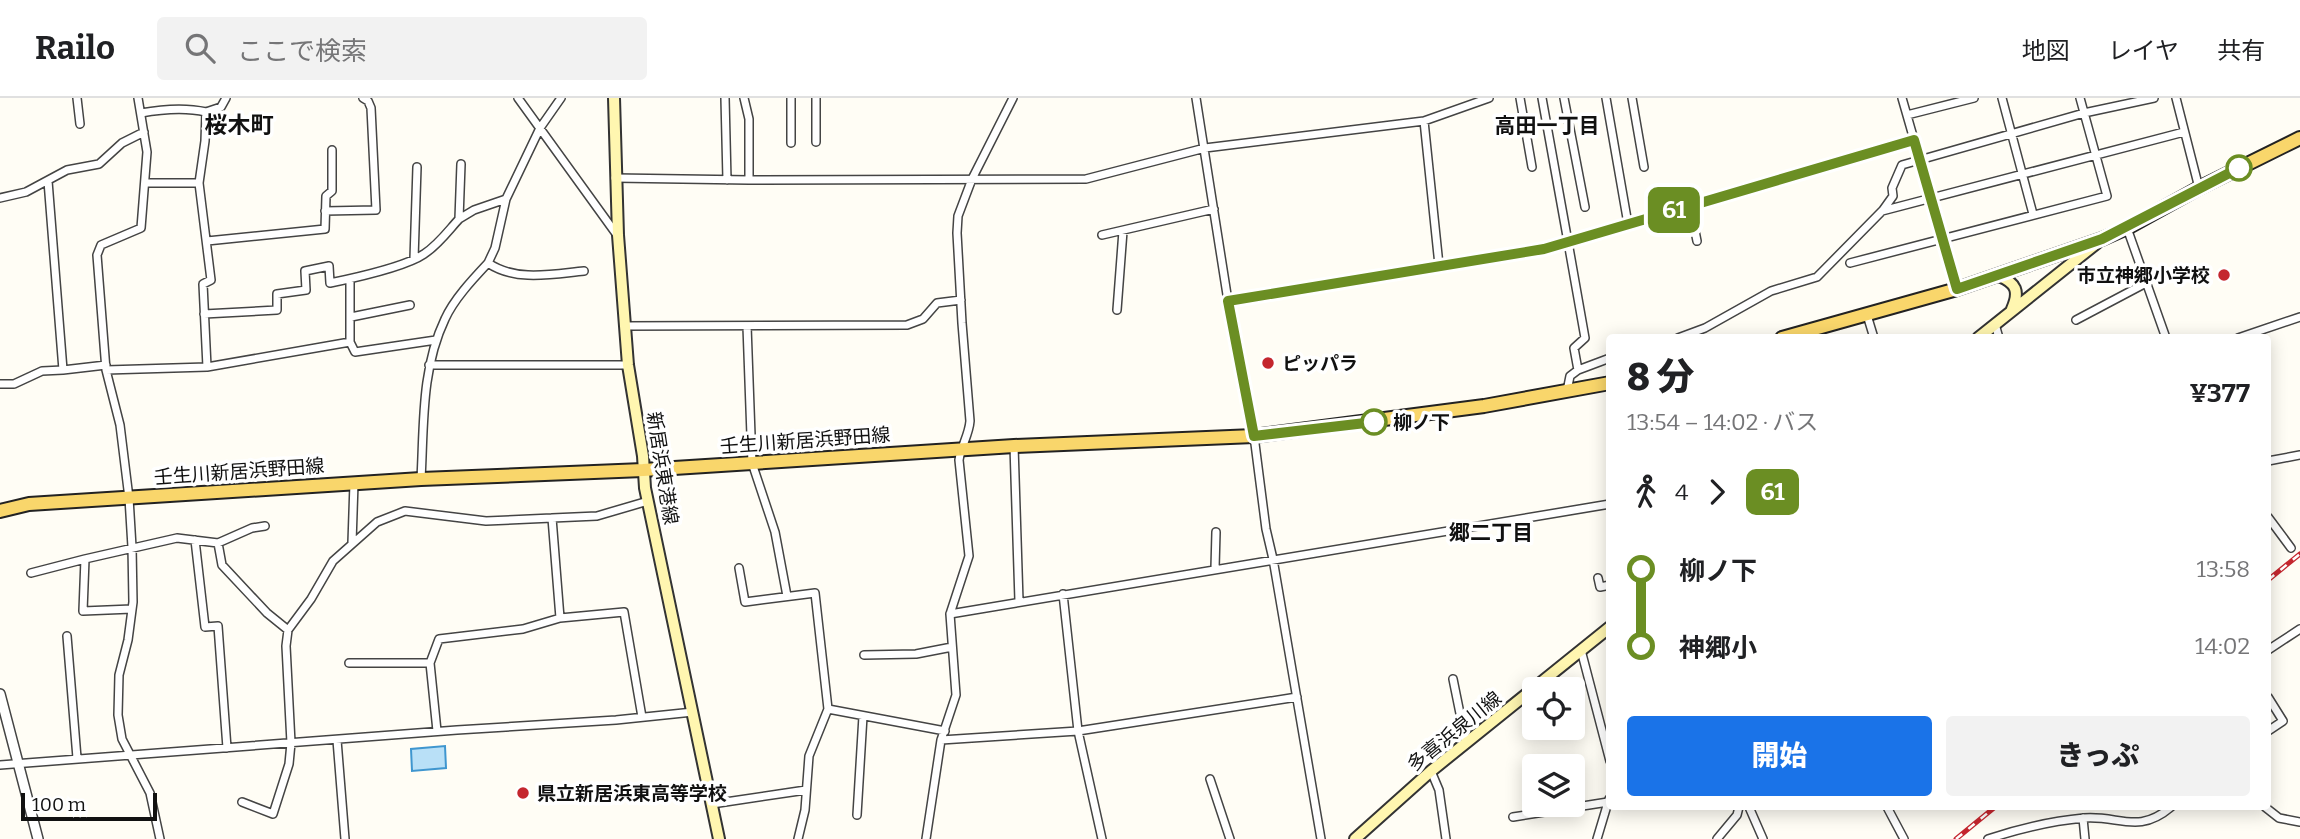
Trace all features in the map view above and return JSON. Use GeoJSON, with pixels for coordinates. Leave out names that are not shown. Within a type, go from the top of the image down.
{"type":"FeatureCollection","features":[{"type":"Feature","properties":{"kind":"main road","name":"新居浜東港線"},"geometry":{"type":"LineString","coordinates":[[614,98],[615,178],[628,365],[643,470],[719,839]]}},
{"type":"Feature","properties":{"kind":"main road"},"geometry":{"type":"LineString","coordinates":[[1797,334],[1957,289],[2102,239],[2300,138]]}},
{"type":"Feature","properties":{"kind":"main road"},"geometry":{"type":"LineString","coordinates":[[1983,334],[2102,239]]}},
{"type":"Feature","properties":{"kind":"main road"},"geometry":{"type":"LineString","coordinates":[[1999,275],[2011,281],[2017,288],[2017,297],[2011,311]]}},
{"type":"Feature","properties":{"kind":"main road","name":"壬生川新居浜野田線"},"geometry":{"type":"LineString","coordinates":[[0,511],[29,504],[354,483],[643,470],[1014,446],[1254,436],[1398,419],[1606,384]]}},
{"type":"Feature","properties":{"kind":"main road","name":"多喜浜泉川線"},"geometry":{"type":"LineString","coordinates":[[1354,839],[1432,771],[1606,630]]}},
{"type":"Feature","properties":{"kind":"street"},"geometry":{"type":"LineString","coordinates":[[77,98],[79,124]]}},
{"type":"Feature","properties":{"kind":"street"},"geometry":{"type":"LineString","coordinates":[[138,98],[147,152],[141,228],[101,245],[97,255],[106,368],[120,425],[132,547],[132,609],[119,675],[118,715],[128,755],[150,793],[160,839]]}},
{"type":"Feature","properties":{"kind":"street"},"geometry":{"type":"LineString","coordinates":[[141,113],[177,109],[206,112],[221,107],[226,98]]}},
{"type":"Feature","properties":{"kind":"street"},"geometry":{"type":"LineString","coordinates":[[325,211],[376,210],[371,108],[363,98]]}},
{"type":"Feature","properties":{"kind":"street"},"geometry":{"type":"LineString","coordinates":[[518,98],[618,235]]}},
{"type":"Feature","properties":{"kind":"street"},"geometry":{"type":"LineString","coordinates":[[421,479],[429,365],[436,340],[446,316],[488,263],[495,248],[506,199],[540,128],[561,98]]}},
{"type":"Feature","properties":{"kind":"street"},"geometry":{"type":"LineString","coordinates":[[725,98],[727,180]]}},
{"type":"Feature","properties":{"kind":"street"},"geometry":{"type":"LineString","coordinates":[[744,98],[749,119],[749,180]]}},
{"type":"Feature","properties":{"kind":"street"},"geometry":{"type":"LineString","coordinates":[[791,98],[791,142]]}},
{"type":"Feature","properties":{"kind":"street"},"geometry":{"type":"LineString","coordinates":[[816,98],[816,142]]}},
{"type":"Feature","properties":{"kind":"street"},"geometry":{"type":"LineString","coordinates":[[926,839],[943,736],[956,695],[950,614],[969,556],[959,460],[970,421],[958,216],[972,179],[1013,98]]}},
{"type":"Feature","properties":{"kind":"street"},"geometry":{"type":"LineString","coordinates":[[1196,98],[1319,838]]}},
{"type":"Feature","properties":{"kind":"street"},"geometry":{"type":"LineString","coordinates":[[615,178],[1086,179],[1205,148],[1424,121],[1489,98]]}},
{"type":"Feature","properties":{"kind":"street"},"geometry":{"type":"LineString","coordinates":[[1520,98],[1532,167]]}},
{"type":"Feature","properties":{"kind":"street"},"geometry":{"type":"LineString","coordinates":[[1542,98],[1585,338],[1574,348],[1578,370]]}},
{"type":"Feature","properties":{"kind":"street"},"geometry":{"type":"LineString","coordinates":[[1564,98],[1584,207]]}},
{"type":"Feature","properties":{"kind":"street"},"geometry":{"type":"LineString","coordinates":[[1606,98],[1628,224]]}},
{"type":"Feature","properties":{"kind":"street"},"geometry":{"type":"LineString","coordinates":[[1632,98],[1644,167]]}},
{"type":"Feature","properties":{"kind":"street"},"geometry":{"type":"LineString","coordinates":[[1902,98],[1957,289]]}},
{"type":"Feature","properties":{"kind":"street"},"geometry":{"type":"LineString","coordinates":[[1907,115],[1974,98]]}},
{"type":"Feature","properties":{"kind":"street"},"geometry":{"type":"LineString","coordinates":[[2002,98],[2033,215]]}},
{"type":"Feature","properties":{"kind":"street"},"geometry":{"type":"LineString","coordinates":[[1850,263],[2107,196],[2080,98]]}},
{"type":"Feature","properties":{"kind":"street"},"geometry":{"type":"LineString","coordinates":[[1689,334],[1705,328],[1764,293],[1817,277],[1888,205],[1902,165],[2084,113],[2154,98]]}},
{"type":"Feature","properties":{"kind":"street"},"geometry":{"type":"LineString","coordinates":[[2176,98],[2199,188]]}},
{"type":"Feature","properties":{"kind":"street"},"geometry":{"type":"LineString","coordinates":[[206,112],[199,183],[211,280],[203,284],[207,367]]}},
{"type":"Feature","properties":{"kind":"street"},"geometry":{"type":"LineString","coordinates":[[1424,121],[1438,265]]}},
{"type":"Feature","properties":{"kind":"street"},"geometry":{"type":"LineString","coordinates":[[0,198],[26,192],[67,170],[99,164],[122,143],[144,132]]}},
{"type":"Feature","properties":{"kind":"street"},"geometry":{"type":"LineString","coordinates":[[1882,211],[2184,132]]}},
{"type":"Feature","properties":{"kind":"street"},"geometry":{"type":"LineString","coordinates":[[1228,301],[1544,249],[1914,140]]}},
{"type":"Feature","properties":{"kind":"street"},"geometry":{"type":"LineString","coordinates":[[207,240],[325,229],[326,195],[332,191],[332,150]]}},
{"type":"Feature","properties":{"kind":"street"},"geometry":{"type":"LineString","coordinates":[[459,219],[461,164]]}},
{"type":"Feature","properties":{"kind":"street"},"geometry":{"type":"LineString","coordinates":[[414,260],[417,167]]}},
{"type":"Feature","properties":{"kind":"street"},"geometry":{"type":"LineString","coordinates":[[48,181],[63,370]]}},
{"type":"Feature","properties":{"kind":"street"},"geometry":{"type":"LineString","coordinates":[[146,183],[199,183]]}},
{"type":"Feature","properties":{"kind":"street"},"geometry":{"type":"LineString","coordinates":[[204,314],[277,310],[277,294],[306,290],[305,271],[329,266],[330,283],[414,260],[440,241],[459,219],[484,206],[506,199]]}},
{"type":"Feature","properties":{"kind":"street"},"geometry":{"type":"LineString","coordinates":[[1690,205],[1698,241]]}},
{"type":"Feature","properties":{"kind":"street"},"geometry":{"type":"LineString","coordinates":[[1102,235],[1214,209]]}},
{"type":"Feature","properties":{"kind":"street"},"geometry":{"type":"LineString","coordinates":[[2126,228],[2165,334]]}},
{"type":"Feature","properties":{"kind":"street"},"geometry":{"type":"LineString","coordinates":[[1117,310],[1123,230]]}},
{"type":"Feature","properties":{"kind":"street"},"geometry":{"type":"LineString","coordinates":[[488,263],[500,271],[530,275],[584,271]]}},
{"type":"Feature","properties":{"kind":"street"},"geometry":{"type":"LineString","coordinates":[[349,279],[350,342],[355,352],[436,340]]}},
{"type":"Feature","properties":{"kind":"street"},"geometry":{"type":"LineString","coordinates":[[2076,320],[2146,283]]}},
{"type":"Feature","properties":{"kind":"street"},"geometry":{"type":"LineString","coordinates":[[625,326],[906,325],[923,319],[937,303],[961,300]]}},
{"type":"Feature","properties":{"kind":"street"},"geometry":{"type":"LineString","coordinates":[[351,317],[410,305]]}},
{"type":"Feature","properties":{"kind":"street"},"geometry":{"type":"LineString","coordinates":[[1867,316],[1873,334]]}},
{"type":"Feature","properties":{"kind":"street"},"geometry":{"type":"LineString","coordinates":[[2250,334],[2300,317]]}},
{"type":"Feature","properties":{"kind":"street"},"geometry":{"type":"LineString","coordinates":[[1995,324],[1998,334]]}},
{"type":"Feature","properties":{"kind":"street"},"geometry":{"type":"LineString","coordinates":[[747,326],[752,463],[775,532],[787,596]]}},
{"type":"Feature","properties":{"kind":"street"},"geometry":{"type":"LineString","coordinates":[[0,384],[14,384],[42,371],[207,367],[350,342]]}},
{"type":"Feature","properties":{"kind":"street"},"geometry":{"type":"LineString","coordinates":[[1567,391],[1570,376],[1578,370],[1606,360]]}},
{"type":"Feature","properties":{"kind":"street"},"geometry":{"type":"LineString","coordinates":[[429,365],[628,365]]}},
{"type":"Feature","properties":{"kind":"street"},"geometry":{"type":"LineString","coordinates":[[1014,446],[1019,601]]}},
{"type":"Feature","properties":{"kind":"street"},"geometry":{"type":"LineString","coordinates":[[2271,460],[2300,455]]}},
{"type":"Feature","properties":{"kind":"street"},"geometry":{"type":"LineString","coordinates":[[352,543],[354,483]]}},
{"type":"Feature","properties":{"kind":"street"},"geometry":{"type":"LineString","coordinates":[[242,802],[273,814],[289,764],[286,646],[288,630],[311,599],[332,561],[377,522],[405,511],[486,521],[597,516],[649,501]]}},
{"type":"Feature","properties":{"kind":"street"},"geometry":{"type":"LineString","coordinates":[[950,614],[1606,505]]}},
{"type":"Feature","properties":{"kind":"street"},"geometry":{"type":"LineString","coordinates":[[552,518],[560,618]]}},
{"type":"Feature","properties":{"kind":"street"},"geometry":{"type":"LineString","coordinates":[[2271,521],[2291,548]]}},
{"type":"Feature","properties":{"kind":"street"},"geometry":{"type":"LineString","coordinates":[[31,573],[177,538],[218,543],[252,527],[265,526]]}},
{"type":"Feature","properties":{"kind":"street"},"geometry":{"type":"LineString","coordinates":[[1215,568],[1216,532]]}},
{"type":"Feature","properties":{"kind":"street"},"geometry":{"type":"LineString","coordinates":[[195,540],[205,627],[218,626],[227,748]]}},
{"type":"Feature","properties":{"kind":"street"},"geometry":{"type":"LineString","coordinates":[[218,543],[222,565],[267,613],[288,630]]}},
{"type":"Feature","properties":{"kind":"street"},"geometry":{"type":"LineString","coordinates":[[85,559],[83,611],[132,609]]}},
{"type":"Feature","properties":{"kind":"street"},"geometry":{"type":"LineString","coordinates":[[739,568],[745,602],[815,593],[828,709],[809,756],[805,810],[798,839]]}},
{"type":"Feature","properties":{"kind":"street"},"geometry":{"type":"LineString","coordinates":[[1598,578],[1600,587],[1606,586]]}},
{"type":"Feature","properties":{"kind":"street"},"geometry":{"type":"LineString","coordinates":[[1063,594],[1078,731],[1102,839]]}},
{"type":"Feature","properties":{"kind":"street"},"geometry":{"type":"LineString","coordinates":[[437,732],[430,663],[439,639],[523,629],[560,618],[624,612],[642,718]]}},
{"type":"Feature","properties":{"kind":"street"},"geometry":{"type":"LineString","coordinates":[[2271,648],[2300,629]]}},
{"type":"Feature","properties":{"kind":"street"},"geometry":{"type":"LineString","coordinates":[[66,636],[77,758]]}},
{"type":"Feature","properties":{"kind":"street"},"geometry":{"type":"LineString","coordinates":[[864,655],[916,654],[952,647]]}},
{"type":"Feature","properties":{"kind":"street"},"geometry":{"type":"LineString","coordinates":[[1581,650],[1606,746]]}},
{"type":"Feature","properties":{"kind":"street"},"geometry":{"type":"LineString","coordinates":[[349,663],[430,663]]}},
{"type":"Feature","properties":{"kind":"street"},"geometry":{"type":"LineString","coordinates":[[1453,679],[1466,743]]}},
{"type":"Feature","properties":{"kind":"street"},"geometry":{"type":"LineString","coordinates":[[0,694],[38,839]]}},
{"type":"Feature","properties":{"kind":"street"},"geometry":{"type":"LineString","coordinates":[[828,709],[943,736],[1078,731],[1297,696]]}},
{"type":"Feature","properties":{"kind":"street"},"geometry":{"type":"LineString","coordinates":[[2271,702],[2283,721],[2271,729]]}},
{"type":"Feature","properties":{"kind":"street"},"geometry":{"type":"LineString","coordinates":[[0,765],[693,712]]}},
{"type":"Feature","properties":{"kind":"street"},"geometry":{"type":"LineString","coordinates":[[858,815],[863,716]]}},
{"type":"Feature","properties":{"kind":"street"},"geometry":{"type":"LineString","coordinates":[[337,740],[345,839]]}},
{"type":"Feature","properties":{"kind":"street"},"geometry":{"type":"LineString","coordinates":[[1432,771],[1439,790],[1446,839]]}},
{"type":"Feature","properties":{"kind":"street"},"geometry":{"type":"LineString","coordinates":[[1210,779],[1230,839]]}},
{"type":"Feature","properties":{"kind":"street"},"geometry":{"type":"LineString","coordinates":[[712,804],[806,790]]}},
{"type":"Feature","properties":{"kind":"street"},"geometry":{"type":"LineString","coordinates":[[1513,817],[1606,801]]}},
{"type":"Feature","properties":{"kind":"street"},"geometry":{"type":"LineString","coordinates":[[1597,839],[1606,810]]}},
{"type":"Feature","properties":{"kind":"street"},"geometry":{"type":"LineString","coordinates":[[1717,839],[1738,810]]}},
{"type":"Feature","properties":{"kind":"street"},"geometry":{"type":"LineString","coordinates":[[1750,810],[1763,839]]}},
{"type":"Feature","properties":{"kind":"street"},"geometry":{"type":"LineString","coordinates":[[1889,810],[1904,839]]}},
{"type":"Feature","properties":{"kind":"street"},"geometry":{"type":"LineString","coordinates":[[1989,839],[2006,833],[2083,818],[2141,822],[2167,810]]}},
{"type":"Feature","properties":{"kind":"street"},"geometry":{"type":"LineString","coordinates":[[2269,810],[2278,818],[2300,822]]}},
{"type":"Feature","properties":{"kind":"street"},"geometry":{"type":"LineString","coordinates":[[2083,818],[2085,839]]}},
{"type":"Feature","properties":{"kind":"water"},"geometry":{"type":"Polygon","coordinates":[[[445,746],[446,768],[412,771],[411,749],[445,746]]]}},
{"type":"Feature","properties":{"kind":"railway"},"geometry":{"type":"LineString","coordinates":[[2271,578],[2300,554]]}},
{"type":"Feature","properties":{"kind":"railway"},"geometry":{"type":"LineString","coordinates":[[1956,839],[1991,810]]}},
{"type":"Feature","properties":{"kind":"bus line","name":"61"},"geometry":{"type":"LineString","coordinates":[[1374,422],[1254,436],[1228,301],[1544,249],[1914,140],[1957,289],[2102,239],[2239,168]]}},
{"type":"Feature","properties":{"kind":"place","name":"市立神郷小学校"},"geometry":{"type":"Point","coordinates":[2224,275]}},
{"type":"Feature","properties":{"kind":"place","name":"ピッパラ"},"geometry":{"type":"Point","coordinates":[1268,363]}},
{"type":"Feature","properties":{"kind":"place","name":"柳ノ下"},"geometry":{"type":"Point","coordinates":[1374,422]}},
{"type":"Feature","properties":{"kind":"place","name":"県立新居浜東高等学校"},"geometry":{"type":"Point","coordinates":[523,793]}},
{"type":"Feature","properties":{"kind":"district","name":"桜木町"},"geometry":{"type":"Point","coordinates":[239,125]}},
{"type":"Feature","properties":{"kind":"district","name":"高田一丁目"},"geometry":{"type":"Point","coordinates":[1547,126]}},
{"type":"Feature","properties":{"kind":"district","name":"郷二丁目"},"geometry":{"type":"Point","coordinates":[1491,533]}}]}
